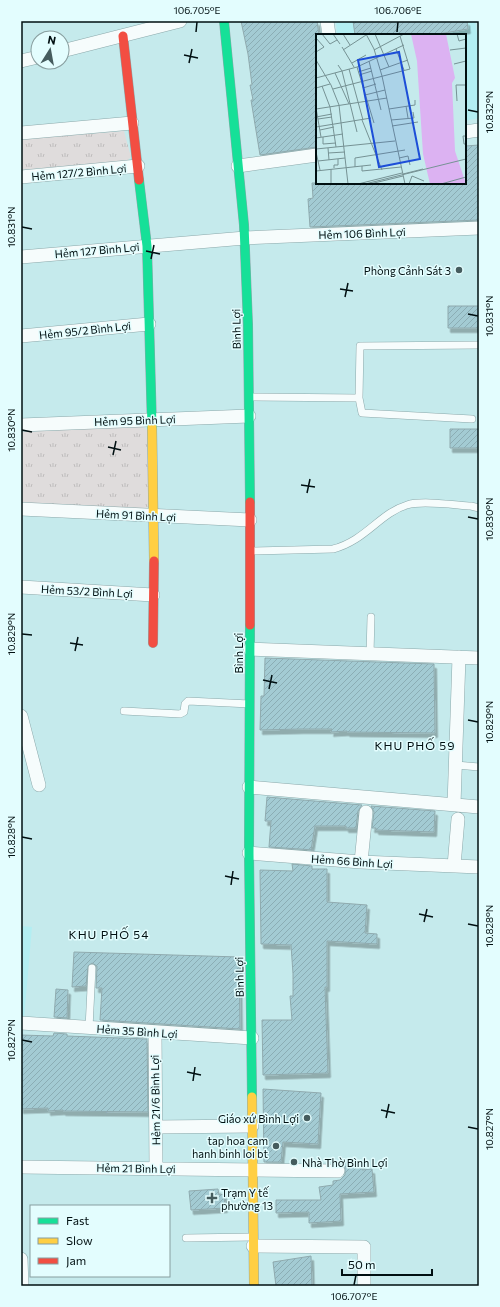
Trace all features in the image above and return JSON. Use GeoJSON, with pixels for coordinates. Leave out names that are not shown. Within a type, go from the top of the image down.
{"type":"FeatureCollection","features":[{"type":"Feature","properties":{"kind":"street"},"geometry":{"type":"LineString","coordinates":[[70,49],[180,21]]}},
{"type":"Feature","properties":{"kind":"street","name":"Bình Lợi"},"geometry":{"type":"LineString","coordinates":[[224,21],[245,238],[249,397],[249,853],[254,1286]]}},
{"type":"Feature","properties":{"kind":"street"},"geometry":{"type":"LineString","coordinates":[[327,21],[329,34]]}},
{"type":"Feature","properties":{"kind":"street","name":"Hẻm 127/2 Bình Lợi"},"geometry":{"type":"LineString","coordinates":[[123,36],[147,246]]}},
{"type":"Feature","properties":{"kind":"street"},"geometry":{"type":"LineString","coordinates":[[21,133],[132,123]]}},
{"type":"Feature","properties":{"kind":"street"},"geometry":{"type":"LineString","coordinates":[[466,132],[479,130]]}},
{"type":"Feature","properties":{"kind":"street"},"geometry":{"type":"LineString","coordinates":[[238,166],[316,155]]}},
{"type":"Feature","properties":{"kind":"street","name":"Hẻm 127/2 Bình Lợi"},"geometry":{"type":"LineString","coordinates":[[21,177],[138,166]]}},
{"type":"Feature","properties":{"kind":"street","name":"Hẻm 106 Bình Lợi"},"geometry":{"type":"LineString","coordinates":[[245,238],[479,228]]}},
{"type":"Feature","properties":{"kind":"street","name":"Hẻm 127 Bình Lợi"},"geometry":{"type":"LineString","coordinates":[[21,257],[245,238]]}},
{"type":"Feature","properties":{"kind":"street"},"geometry":{"type":"LineString","coordinates":[[147,246],[155,515],[152,643]]}},
{"type":"Feature","properties":{"kind":"street","name":"Hẻm 95/2 Bình Lợi"},"geometry":{"type":"LineString","coordinates":[[21,336],[149,324]]}},
{"type":"Feature","properties":{"kind":"street","name":"Hẻm 95 Bình Lợi"},"geometry":{"type":"LineString","coordinates":[[21,425],[249,416]]}},
{"type":"Feature","properties":{"kind":"street","name":"Hẻm 91 Bình Lợi"},"geometry":{"type":"LineString","coordinates":[[21,509],[250,520]]}},
{"type":"Feature","properties":{"kind":"street","name":"Hẻm 53/2 Bình Lợi"},"geometry":{"type":"LineString","coordinates":[[21,587],[153,595]]}},
{"type":"Feature","properties":{"kind":"street"},"geometry":{"type":"LineString","coordinates":[[250,649],[479,658]]}},
{"type":"Feature","properties":{"kind":"street"},"geometry":{"type":"LineString","coordinates":[[454,805],[459,657]]}},
{"type":"Feature","properties":{"kind":"street"},"geometry":{"type":"LineString","coordinates":[[21,716],[40,785]]}},
{"type":"Feature","properties":{"kind":"street"},"geometry":{"type":"LineString","coordinates":[[249,787],[479,807]]}},
{"type":"Feature","properties":{"kind":"street"},"geometry":{"type":"LineString","coordinates":[[361,862],[366,812]]}},
{"type":"Feature","properties":{"kind":"street"},"geometry":{"type":"LineString","coordinates":[[454,866],[458,819]]}},
{"type":"Feature","properties":{"kind":"street","name":"Hẻm 66 Bình Lợi"},"geometry":{"type":"LineString","coordinates":[[249,853],[361,862],[479,867]]}},
{"type":"Feature","properties":{"kind":"street","name":"Hẻm 35 Bình Lợi"},"geometry":{"type":"LineString","coordinates":[[21,1024],[252,1038]]}},
{"type":"Feature","properties":{"kind":"street","name":"Hẻm 21/6 Bình Lợi"},"geometry":{"type":"LineString","coordinates":[[155,1032],[156,1169]]}},
{"type":"Feature","properties":{"kind":"street"},"geometry":{"type":"LineString","coordinates":[[156,1127],[252,1126]]}},
{"type":"Feature","properties":{"kind":"street","name":"Hẻm 21 Bình Lợi"},"geometry":{"type":"LineString","coordinates":[[21,1167],[338,1172]]}},
{"type":"Feature","properties":{"kind":"street"},"geometry":{"type":"LineString","coordinates":[[253,1242],[364,1247],[364,1286]]}},
{"type":"Feature","properties":{"kind":"street"},"geometry":{"type":"LineString","coordinates":[[21,1259],[22,1286]]}},
{"type":"Feature","properties":{"kind":"lane"},"geometry":{"type":"LineString","coordinates":[[472,419],[362,413],[359,398],[360,346],[479,345]]}},
{"type":"Feature","properties":{"kind":"lane"},"geometry":{"type":"LineString","coordinates":[[249,397],[359,398]]}},
{"type":"Feature","properties":{"kind":"lane"},"geometry":{"type":"LineString","coordinates":[[250,551],[333,549],[346,546],[398,508],[408,504],[471,506],[479,508]]}},
{"type":"Feature","properties":{"kind":"lane"},"geometry":{"type":"LineString","coordinates":[[370,654],[371,617]]}},
{"type":"Feature","properties":{"kind":"lane"},"geometry":{"type":"LineString","coordinates":[[124,711],[180,714],[184,712],[185,704],[188,701],[250,704]]}},
{"type":"Feature","properties":{"kind":"lane"},"geometry":{"type":"LineString","coordinates":[[456,765],[479,767]]}},
{"type":"Feature","properties":{"kind":"lane"},"geometry":{"type":"LineString","coordinates":[[89,1028],[92,968]]}},
{"type":"Feature","properties":{"kind":"lane"},"geometry":{"type":"LineString","coordinates":[[186,1238],[253,1242]]}},
{"type":"Feature","properties":{"kind":"shaded area"},"geometry":{"type":"Polygon","coordinates":[[[336,21],[475,21],[479,45],[479,118],[466,121],[466,34],[337,34],[336,21]]]}},
{"type":"Feature","properties":{"kind":"shaded area"},"geometry":{"type":"Polygon","coordinates":[[[21,926],[32,927],[24,1019],[21,1019],[21,926]]]}},
{"type":"Feature","properties":{"kind":"green space"},"geometry":{"type":"Polygon","coordinates":[[[124,131],[131,157],[127,161],[21,170],[21,139],[124,131]]]}},
{"type":"Feature","properties":{"kind":"green space"},"geometry":{"type":"Polygon","coordinates":[[[142,426],[147,430],[149,506],[144,510],[21,504],[21,432],[142,426]]]}},
{"type":"Feature","properties":{"kind":"building"},"geometry":{"type":"Polygon","coordinates":[[[241,21],[317,21],[319,34],[316,34],[316,147],[260,155],[251,100],[253,100],[250,85],[252,85],[248,54],[241,21]]]}},
{"type":"Feature","properties":{"kind":"building"},"geometry":{"type":"Polygon","coordinates":[[[353,21],[467,21],[468,29],[438,34],[355,34],[353,21]]]}},
{"type":"Feature","properties":{"kind":"building"},"geometry":{"type":"Polygon","coordinates":[[[479,145],[479,220],[310,227],[308,199],[313,198],[312,183],[466,184],[466,146],[479,145]]]}},
{"type":"Feature","properties":{"kind":"building"},"geometry":{"type":"Polygon","coordinates":[[[448,306],[479,306],[479,328],[448,328],[448,306]]]}},
{"type":"Feature","properties":{"kind":"building"},"geometry":{"type":"Polygon","coordinates":[[[450,429],[479,429],[479,448],[450,448],[450,429]]]}},
{"type":"Feature","properties":{"kind":"building"},"geometry":{"type":"Polygon","coordinates":[[[265,658],[434,664],[435,733],[331,732],[332,729],[260,730],[261,696],[264,696],[265,658]]]}},
{"type":"Feature","properties":{"kind":"building"},"geometry":{"type":"Polygon","coordinates":[[[267,797],[362,805],[358,811],[356,828],[346,828],[346,826],[315,826],[311,850],[269,847],[271,821],[265,821],[267,797]]]}},
{"type":"Feature","properties":{"kind":"building"},"geometry":{"type":"Polygon","coordinates":[[[371,806],[435,811],[434,832],[376,830],[376,828],[372,828],[374,812],[371,806]]]}},
{"type":"Feature","properties":{"kind":"building"},"geometry":{"type":"Polygon","coordinates":[[[292,864],[312,866],[312,869],[327,869],[327,902],[367,905],[365,933],[377,934],[377,944],[327,941],[327,987],[325,987],[328,1073],[263,1075],[262,1020],[292,1020],[290,996],[293,996],[293,974],[291,945],[261,944],[260,870],[293,871],[292,864]]]}},
{"type":"Feature","properties":{"kind":"building"},"geometry":{"type":"Polygon","coordinates":[[[74,952],[239,957],[240,1029],[100,1020],[102,988],[96,988],[97,966],[92,963],[88,966],[86,986],[72,987],[74,952]]]}},
{"type":"Feature","properties":{"kind":"building"},"geometry":{"type":"Polygon","coordinates":[[[56,989],[68,990],[67,1018],[54,1017],[56,989]]]}},
{"type":"Feature","properties":{"kind":"building"},"geometry":{"type":"Polygon","coordinates":[[[54,1033],[67,1034],[67,1036],[147,1039],[148,1112],[48,1111],[48,1108],[21,1109],[21,1035],[53,1036],[54,1033]]]}},
{"type":"Feature","properties":{"kind":"building"},"geometry":{"type":"Polygon","coordinates":[[[263,1089],[321,1093],[318,1144],[283,1142],[281,1162],[264,1162],[263,1089]]]}},
{"type":"Feature","properties":{"kind":"building"},"geometry":{"type":"Polygon","coordinates":[[[340,1162],[362,1162],[362,1170],[372,1169],[374,1192],[340,1194],[341,1221],[309,1223],[309,1212],[276,1213],[276,1200],[321,1200],[319,1187],[333,1185],[333,1181],[340,1180],[345,1175],[345,1167],[340,1162]]]}},
{"type":"Feature","properties":{"kind":"building","name":"Trạm Y tế phường 13"},"geometry":{"type":"Polygon","coordinates":[[[218,1189],[219,1195],[224,1194],[225,1208],[191,1210],[189,1191],[218,1189]]]}},
{"type":"Feature","properties":{"kind":"building"},"geometry":{"type":"Polygon","coordinates":[[[311,1256],[312,1286],[276,1286],[273,1262],[311,1256]]]}},
{"type":"Feature","properties":{"kind":"traffic: fast"},"geometry":{"type":"LineString","coordinates":[[224,21],[244,225],[248,325],[250,502]]}},
{"type":"Feature","properties":{"kind":"traffic: fast"},"geometry":{"type":"LineString","coordinates":[[139,180],[147,246],[152,427]]}},
{"type":"Feature","properties":{"kind":"traffic: fast"},"geometry":{"type":"LineString","coordinates":[[250,625],[249,853],[252,1097]]}},
{"type":"Feature","properties":{"kind":"traffic: slow"},"geometry":{"type":"LineString","coordinates":[[152,427],[154,561]]}},
{"type":"Feature","properties":{"kind":"traffic: slow"},"geometry":{"type":"LineString","coordinates":[[252,1097],[254,1286]]}},
{"type":"Feature","properties":{"kind":"traffic: jam"},"geometry":{"type":"LineString","coordinates":[[123,36],[139,180]]}},
{"type":"Feature","properties":{"kind":"traffic: jam"},"geometry":{"type":"LineString","coordinates":[[250,502],[250,625]]}},
{"type":"Feature","properties":{"kind":"traffic: jam"},"geometry":{"type":"LineString","coordinates":[[153,643],[154,561]]}},
{"type":"Feature","properties":{"kind":"place","name":"Phòng Cảnh Sát 3"},"geometry":{"type":"Point","coordinates":[459,270]}},
{"type":"Feature","properties":{"kind":"place","name":"Giáo xứ Bình Lợi"},"geometry":{"type":"Point","coordinates":[307,1118]}},
{"type":"Feature","properties":{"kind":"place","name":"tap hoa cam hanh binh loi bt"},"geometry":{"type":"Point","coordinates":[276,1146]}},
{"type":"Feature","properties":{"kind":"place","name":"Nhà Thờ Bình Lợi"},"geometry":{"type":"Point","coordinates":[294,1162]}},
{"type":"Feature","properties":{"kind":"place","name":"Trạm Y tế phường 13"},"geometry":{"type":"Point","coordinates":[212,1198]}},
{"type":"Feature","properties":{"kind":"district","name":"KHU PHỐ 59"},"geometry":{"type":"Point","coordinates":[415,745]}},
{"type":"Feature","properties":{"kind":"district","name":"KHU PHỐ 54"},"geometry":{"type":"Point","coordinates":[109,934]}}]}
